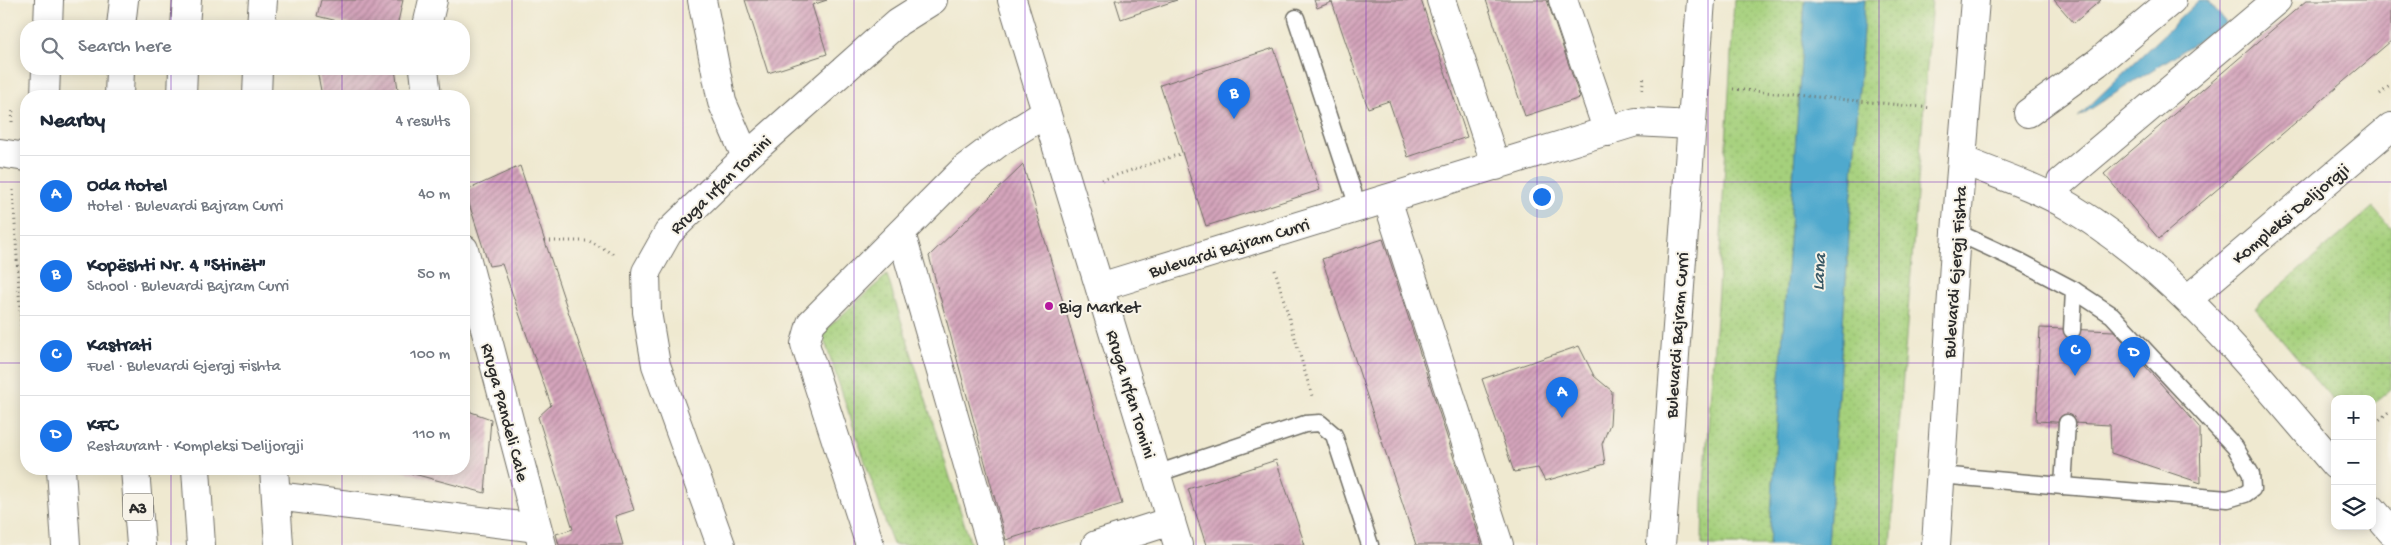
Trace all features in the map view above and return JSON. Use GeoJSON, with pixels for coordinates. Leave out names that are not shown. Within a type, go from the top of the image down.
{"type":"FeatureCollection","features":[{"type":"Feature","properties":{"kind":"main road"},"geometry":{"type":"LineString","coordinates":[[48,20],[49,0]]}},
{"type":"Feature","properties":{"kind":"main road"},"geometry":{"type":"LineString","coordinates":[[122,20],[124,0]]}},
{"type":"Feature","properties":{"kind":"main road"},"geometry":{"type":"LineString","coordinates":[[185,20],[186,0]]}},
{"type":"Feature","properties":{"kind":"main road"},"geometry":{"type":"LineString","coordinates":[[261,20],[263,0]]}},
{"type":"Feature","properties":{"kind":"main road"},"geometry":{"type":"LineString","coordinates":[[428,20],[433,0]]}},
{"type":"Feature","properties":{"kind":"main road"},"geometry":{"type":"LineString","coordinates":[[702,0],[722,102],[746,157]]}},
{"type":"Feature","properties":{"kind":"main road","name":"Rruga Irfan Tomini"},"geometry":{"type":"LineString","coordinates":[[721,545],[656,365],[647,312],[646,272],[668,233],[746,157],[898,22],[933,0]]}},
{"type":"Feature","properties":{"kind":"main road","name":"Rruga Irfan Tomini"},"geometry":{"type":"LineString","coordinates":[[1012,0],[1174,533],[1096,545]]}},
{"type":"Feature","properties":{"kind":"main road"},"geometry":{"type":"LineString","coordinates":[[1441,0],[1496,166]]}},
{"type":"Feature","properties":{"kind":"main road"},"geometry":{"type":"LineString","coordinates":[[1563,0],[1608,132]]}},
{"type":"Feature","properties":{"kind":"main road","name":"Bulevardi Bajram Curri"},"geometry":{"type":"LineString","coordinates":[[1661,545],[1701,0]]}},
{"type":"Feature","properties":{"kind":"main road","name":"Bulevardi Gjergj Fishta"},"geometry":{"type":"LineString","coordinates":[[1936,545],[1956,232],[1975,0]]}},
{"type":"Feature","properties":{"kind":"main road"},"geometry":{"type":"LineString","coordinates":[[2028,113],[2097,63],[2172,0]]}},
{"type":"Feature","properties":{"kind":"main road"},"geometry":{"type":"LineString","coordinates":[[2061,182],[2278,0]]}},
{"type":"Feature","properties":{"kind":"main road"},"geometry":{"type":"LineString","coordinates":[[45,90],[46,75]]}},
{"type":"Feature","properties":{"kind":"main road"},"geometry":{"type":"LineString","coordinates":[[119,90],[120,75]]}},
{"type":"Feature","properties":{"kind":"main road"},"geometry":{"type":"LineString","coordinates":[[182,90],[183,75]]}},
{"type":"Feature","properties":{"kind":"main road"},"geometry":{"type":"LineString","coordinates":[[257,90],[258,75]]}},
{"type":"Feature","properties":{"kind":"main road"},"geometry":{"type":"LineString","coordinates":[[425,75],[426,90]]}},
{"type":"Feature","properties":{"kind":"main road"},"geometry":{"type":"LineString","coordinates":[[870,545],[805,344],[811,323],[964,169],[1001,141],[1046,113]]}},
{"type":"Feature","properties":{"kind":"main road","name":"Bulevardi Bajram Curri"},"geometry":{"type":"LineString","coordinates":[[1100,287],[1636,122],[1691,125]]}},
{"type":"Feature","properties":{"kind":"main road","name":"Kompleksi Delijorgji"},"geometry":{"type":"LineString","coordinates":[[2189,298],[2391,128]]}},
{"type":"Feature","properties":{"kind":"main road"},"geometry":{"type":"LineString","coordinates":[[1962,160],[2047,195],[2070,207],[2150,262],[2189,298],[2331,460]]}},
{"type":"Feature","properties":{"kind":"main road"},"geometry":{"type":"LineString","coordinates":[[1388,199],[1500,545]]}},
{"type":"Feature","properties":{"kind":"main road"},"geometry":{"type":"LineString","coordinates":[[901,234],[991,545]]}},
{"type":"Feature","properties":{"kind":"main road","name":"Rruga Pandeli Cale"},"geometry":{"type":"LineString","coordinates":[[470,272],[540,537]]}},
{"type":"Feature","properties":{"kind":"main road"},"geometry":{"type":"LineString","coordinates":[[61,475],[66,545]]}},
{"type":"Feature","properties":{"kind":"main road","name":"A3"},"geometry":{"type":"LineString","coordinates":[[135,475],[141,545]]}},
{"type":"Feature","properties":{"kind":"main road"},"geometry":{"type":"LineString","coordinates":[[196,475],[201,545]]}},
{"type":"Feature","properties":{"kind":"main road"},"geometry":{"type":"LineString","coordinates":[[274,475],[279,545]]}},
{"type":"Feature","properties":{"kind":"main road"},"geometry":{"type":"LineString","coordinates":[[276,496],[540,537]]}},
{"type":"Feature","properties":{"kind":"main road"},"geometry":{"type":"LineString","coordinates":[[2376,514],[2391,531]]}},
{"type":"Feature","properties":{"kind":"lane"},"geometry":{"type":"LineString","coordinates":[[1296,18],[1358,208]]}},
{"type":"Feature","properties":{"kind":"lane"},"geometry":{"type":"LineString","coordinates":[[1940,475],[2228,500],[2245,494],[2252,489],[2251,474],[2234,447],[2112,315],[2074,290],[2021,262],[1956,232]]}},
{"type":"Feature","properties":{"kind":"lane"},"geometry":{"type":"LineString","coordinates":[[2072,330],[2074,290]]}},
{"type":"Feature","properties":{"kind":"lane"},"geometry":{"type":"LineString","coordinates":[[1320,422],[1334,435],[1370,545]]}},
{"type":"Feature","properties":{"kind":"lane","name":"Rruga Irfan Tomini"},"geometry":{"type":"LineString","coordinates":[[1156,474],[1305,424],[1320,422]]}},
{"type":"Feature","properties":{"kind":"lane"},"geometry":{"type":"LineString","coordinates":[[2063,486],[2067,423]]}},
{"type":"Feature","properties":{"kind":"path"},"geometry":{"type":"LineString","coordinates":[[1733,89],[1935,108]]}},
{"type":"Feature","properties":{"kind":"path"},"geometry":{"type":"LineString","coordinates":[[13,106],[12,155],[20,301]]}},
{"type":"Feature","properties":{"kind":"path"},"geometry":{"type":"LineString","coordinates":[[1070,190],[1182,153]]}},
{"type":"Feature","properties":{"kind":"path"},"geometry":{"type":"LineString","coordinates":[[1265,235],[1320,422]]}},
{"type":"Feature","properties":{"kind":"path"},"geometry":{"type":"LineString","coordinates":[[545,241],[589,241]]}},
{"type":"Feature","properties":{"kind":"path"},"geometry":{"type":"LineString","coordinates":[[2376,423],[2391,410]]}},
{"type":"Feature","properties":{"kind":"green space"},"geometry":{"type":"Polygon","coordinates":[[[1734,0],[1805,0],[1769,545],[1702,545],[1703,498],[1718,290],[1734,0]]]}},
{"type":"Feature","properties":{"kind":"green space"},"geometry":{"type":"Polygon","coordinates":[[[1865,0],[1932,0],[1890,545],[1828,545],[1865,0]]]}},
{"type":"Feature","properties":{"kind":"green space"},"geometry":{"type":"Polygon","coordinates":[[[2373,207],[2391,228],[2391,389],[2376,402],[2376,395],[2331,395],[2331,397],[2255,308],[2373,207]]]}},
{"type":"Feature","properties":{"kind":"green space"},"geometry":{"type":"Polygon","coordinates":[[[887,275],[971,545],[893,545],[822,333],[887,275]]]}},
{"type":"Feature","properties":{"kind":"water","name":"Lana"},"geometry":{"type":"Polygon","coordinates":[[[1805,0],[1865,0],[1828,545],[1769,545],[1805,0]]]}},
{"type":"Feature","properties":{"kind":"water"},"geometry":{"type":"Polygon","coordinates":[[[2199,0],[2208,0],[2226,23],[2078,117],[2199,0]]]}},
{"type":"Feature","properties":{"kind":"building"},"geometry":{"type":"Polygon","coordinates":[[[321,0],[403,0],[398,20],[333,20],[317,16],[321,0]]]}},
{"type":"Feature","properties":{"kind":"building"},"geometry":{"type":"Polygon","coordinates":[[[745,0],[827,0],[812,5],[827,54],[768,73],[745,0]]]}},
{"type":"Feature","properties":{"kind":"building"},"geometry":{"type":"Polygon","coordinates":[[[1115,0],[1177,0],[1121,19],[1115,0]]]}},
{"type":"Feature","properties":{"kind":"building"},"geometry":{"type":"Polygon","coordinates":[[[1314,0],[1421,0],[1467,137],[1408,157],[1389,101],[1368,108],[1332,2],[1317,8],[1314,0]]]}},
{"type":"Feature","properties":{"kind":"building"},"geometry":{"type":"Polygon","coordinates":[[[1486,0],[1547,0],[1580,98],[1525,116],[1486,0]]]}},
{"type":"Feature","properties":{"kind":"building"},"geometry":{"type":"Polygon","coordinates":[[[2054,0],[2101,0],[2074,23],[2054,0]]]}},
{"type":"Feature","properties":{"kind":"building"},"geometry":{"type":"Polygon","coordinates":[[[2307,0],[2391,0],[2391,41],[2159,239],[2104,174],[2307,0]]]}},
{"type":"Feature","properties":{"kind":"building"},"geometry":{"type":"Polygon","coordinates":[[[1274,48],[1320,190],[1206,226],[1160,85],[1274,48]]]}},
{"type":"Feature","properties":{"kind":"building"},"geometry":{"type":"Polygon","coordinates":[[[318,75],[396,75],[398,90],[321,90],[318,75]]]}},
{"type":"Feature","properties":{"kind":"building"},"geometry":{"type":"Polygon","coordinates":[[[1023,165],[1122,504],[1006,540],[929,256],[1023,165]]]}},
{"type":"Feature","properties":{"kind":"building"},"geometry":{"type":"Polygon","coordinates":[[[520,166],[634,510],[615,516],[623,545],[559,545],[556,534],[573,529],[538,417],[551,405],[502,264],[489,266],[470,207],[470,189],[520,166]]]}},
{"type":"Feature","properties":{"kind":"building"},"geometry":{"type":"Polygon","coordinates":[[[1383,239],[1482,545],[1416,545],[1322,259],[1383,239]]]}},
{"type":"Feature","properties":{"kind":"building"},"geometry":{"type":"Polygon","coordinates":[[[2040,328],[2114,331],[2200,428],[2201,483],[2111,453],[2110,425],[2036,421],[2040,328]]]}},
{"type":"Feature","properties":{"kind":"building"},"geometry":{"type":"Polygon","coordinates":[[[1579,346],[1594,376],[1612,391],[1610,424],[1602,444],[1605,464],[1545,481],[1538,468],[1514,472],[1482,379],[1579,346]]]}},
{"type":"Feature","properties":{"kind":"building"},"geometry":{"type":"Polygon","coordinates":[[[470,410],[471,412],[491,419],[485,493],[418,475],[470,475],[470,410]]]}},
{"type":"Feature","properties":{"kind":"building"},"geometry":{"type":"Polygon","coordinates":[[[1276,460],[1305,545],[1206,545],[1188,489],[1276,460]]]}},
{"type":"Feature","properties":{"kind":"place","name":"Kopështi Nr. 4 \"Stinët\""},"geometry":{"type":"Point","coordinates":[1234,119]}},
{"type":"Feature","properties":{"kind":"place","name":"Big Market"},"geometry":{"type":"Point","coordinates":[1049,306]}},
{"type":"Feature","properties":{"kind":"place","name":"Kastrati"},"geometry":{"type":"Point","coordinates":[2075,376]}},
{"type":"Feature","properties":{"kind":"place","name":"KFC"},"geometry":{"type":"Point","coordinates":[2134,378]}},
{"type":"Feature","properties":{"kind":"place","name":"Oda Hotel"},"geometry":{"type":"Point","coordinates":[1562,418]}}]}
